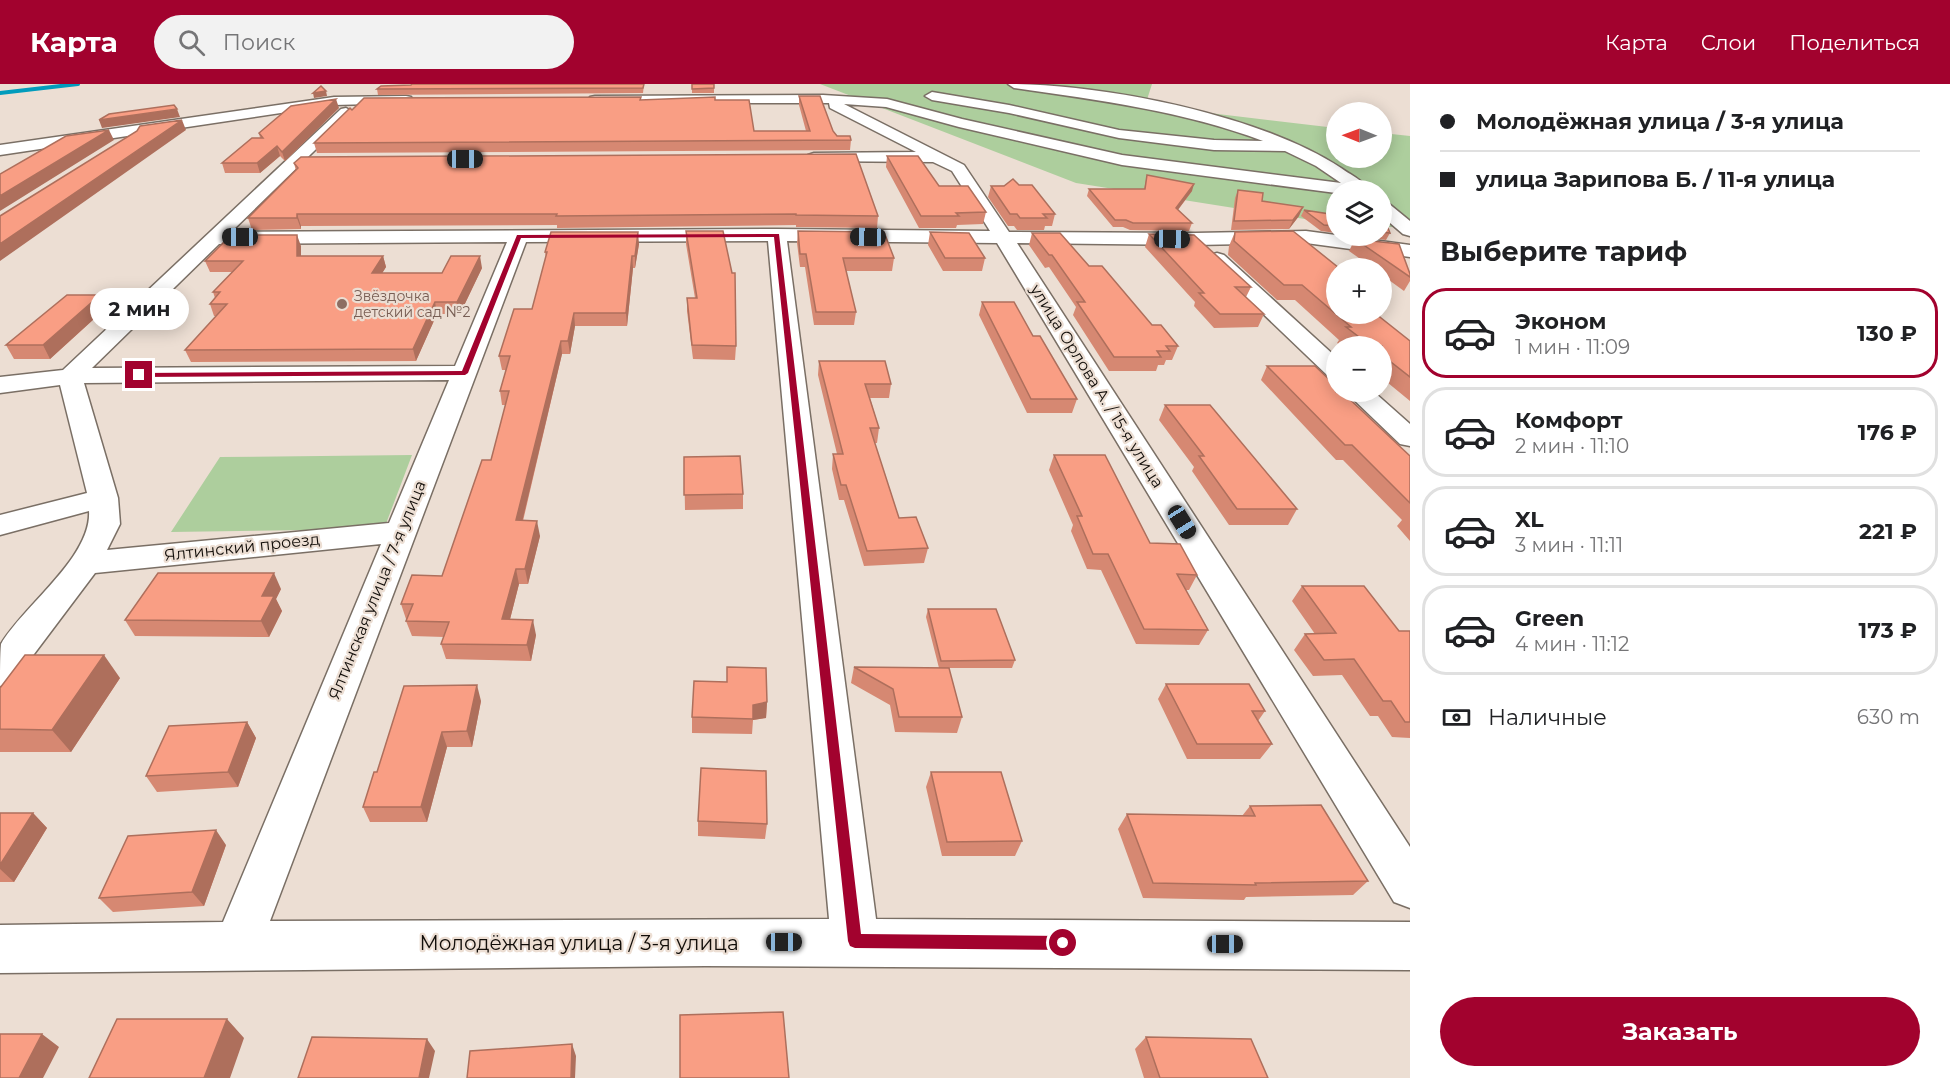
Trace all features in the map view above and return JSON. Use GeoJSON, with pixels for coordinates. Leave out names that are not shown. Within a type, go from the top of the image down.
{"type":"FeatureCollection","features":[{"type":"Feature","properties":{"kind":"street"},"geometry":{"type":"LineString","coordinates":[[1014,84],[1134,101],[1220,122],[1292,146],[1348,180]]}},
{"type":"Feature","properties":{"kind":"street"},"geometry":{"type":"LineString","coordinates":[[880,88],[900,91]]}},
{"type":"Feature","properties":{"kind":"street"},"geometry":{"type":"LineString","coordinates":[[922,95],[1009,109],[1119,134],[1214,145],[1292,146]]}},
{"type":"Feature","properties":{"kind":"street"},"geometry":{"type":"LineString","coordinates":[[584,100],[823,99],[887,103],[959,123],[1122,160],[1326,186]]}},
{"type":"Feature","properties":{"kind":"street","name":"улица Орлова А. / 15-я улица"},"geometry":{"type":"LineString","coordinates":[[823,99],[941,157],[957,168],[1004,238],[1410,887]]}},
{"type":"Feature","properties":{"kind":"street"},"geometry":{"type":"LineString","coordinates":[[70,376],[299,160],[358,100]]}},
{"type":"Feature","properties":{"kind":"street"},"geometry":{"type":"LineString","coordinates":[[0,150],[334,101],[417,100]]}},
{"type":"Feature","properties":{"kind":"street"},"geometry":{"type":"LineString","coordinates":[[116,147],[146,129]]}},
{"type":"Feature","properties":{"kind":"street"},"geometry":{"type":"LineString","coordinates":[[798,158],[941,157]]}},
{"type":"Feature","properties":{"kind":"street"},"geometry":{"type":"LineString","coordinates":[[299,160],[323,160]]}},
{"type":"Feature","properties":{"kind":"street"},"geometry":{"type":"LineString","coordinates":[[1392,215],[1410,230]]}},
{"type":"Feature","properties":{"kind":"street","name":"Ялтинская улица / 7-я улица"},"geometry":{"type":"LineString","coordinates":[[237,945],[519,236]]}},
{"type":"Feature","properties":{"kind":"street"},"geometry":{"type":"LineString","coordinates":[[217,238],[777,236],[1196,240],[1306,237],[1410,251]]}},
{"type":"Feature","properties":{"kind":"street"},"geometry":{"type":"LineString","coordinates":[[777,236],[855,941]]}},
{"type":"Feature","properties":{"kind":"street"},"geometry":{"type":"LineString","coordinates":[[1196,240],[1326,361]]}},
{"type":"Feature","properties":{"kind":"street"},"geometry":{"type":"LineString","coordinates":[[0,385],[70,376],[465,373]]}},
{"type":"Feature","properties":{"kind":"street"},"geometry":{"type":"LineString","coordinates":[[0,672],[85,563],[105,524],[103,498],[70,376]]}},
{"type":"Feature","properties":{"kind":"street"},"geometry":{"type":"LineString","coordinates":[[1371,402],[1410,438]]}},
{"type":"Feature","properties":{"kind":"street"},"geometry":{"type":"LineString","coordinates":[[0,525],[103,498]]}},
{"type":"Feature","properties":{"kind":"street","name":"Ялтинский проезд"},"geometry":{"type":"LineString","coordinates":[[85,563],[400,532]]}},
{"type":"Feature","properties":{"kind":"street","name":"Молодёжная улица / 3-я улица"},"geometry":{"type":"LineString","coordinates":[[0,950],[237,945],[855,941],[1410,946]]}},
{"type":"Feature","properties":{"kind":"green space"},"geometry":{"type":"Polygon","coordinates":[[[820,84],[1152,84],[1144,109],[1193,111],[1326,127],[1326,168],[1392,168],[1392,134],[1410,136],[1410,227],[1392,227],[1392,180],[1326,180],[1326,222],[1076,183],[820,84]]]}},
{"type":"Feature","properties":{"kind":"green space"},"geometry":{"type":"Polygon","coordinates":[[[412,455],[384,529],[171,532],[220,457],[412,455]]]}},
{"type":"Feature","properties":{"kind":"building"},"geometry":{"type":"Polygon","coordinates":[[[644,84],[643,88],[377,89],[381,86],[644,84]]]}},
{"type":"Feature","properties":{"kind":"building"},"geometry":{"type":"Polygon","coordinates":[[[692,84],[714,84],[714,88],[692,89],[692,84]]]}},
{"type":"Feature","properties":{"kind":"building"},"geometry":{"type":"Polygon","coordinates":[[[321,86],[326,91],[313,93],[321,86]]]}},
{"type":"Feature","properties":{"kind":"building"},"geometry":{"type":"Polygon","coordinates":[[[799,96],[820,96],[833,131],[837,136],[850,136],[851,140],[314,143],[350,108],[352,110],[364,98],[641,97],[640,100],[715,97],[715,100],[749,100],[754,131],[810,131],[799,96]]]}},
{"type":"Feature","properties":{"kind":"building"},"geometry":{"type":"Polygon","coordinates":[[[336,99],[282,152],[277,146],[257,163],[222,163],[252,138],[263,138],[259,133],[291,106],[336,99]]]}},
{"type":"Feature","properties":{"kind":"building"},"geometry":{"type":"Polygon","coordinates":[[[174,105],[177,109],[99,120],[109,114],[174,105]]]}},
{"type":"Feature","properties":{"kind":"building"},"geometry":{"type":"Polygon","coordinates":[[[182,120],[0,244],[0,216],[137,131],[140,126],[182,120]]]}},
{"type":"Feature","properties":{"kind":"building"},"geometry":{"type":"Polygon","coordinates":[[[109,130],[0,196],[0,174],[66,136],[109,130]]]}},
{"type":"Feature","properties":{"kind":"building"},"geometry":{"type":"Polygon","coordinates":[[[856,154],[878,216],[297,214],[297,218],[248,218],[298,168],[294,163],[301,157],[856,154]]]}},
{"type":"Feature","properties":{"kind":"building"},"geometry":{"type":"Polygon","coordinates":[[[887,156],[918,156],[939,186],[968,186],[986,212],[956,213],[959,216],[921,216],[887,156]]]}},
{"type":"Feature","properties":{"kind":"building"},"geometry":{"type":"Polygon","coordinates":[[[1147,175],[1194,184],[1176,208],[1192,223],[1133,223],[1126,220],[1115,220],[1089,189],[1145,189],[1147,175]]]}},
{"type":"Feature","properties":{"kind":"building"},"geometry":{"type":"Polygon","coordinates":[[[1013,179],[1019,185],[1032,185],[1055,214],[1043,214],[1047,218],[1020,218],[1017,214],[1010,214],[991,186],[1004,186],[1013,179]]]}},
{"type":"Feature","properties":{"kind":"building"},"geometry":{"type":"Polygon","coordinates":[[[1238,190],[1263,193],[1262,201],[1303,207],[1293,220],[1234,221],[1238,190]]]}},
{"type":"Feature","properties":{"kind":"building"},"geometry":{"type":"Polygon","coordinates":[[[1304,210],[1326,213],[1326,225],[1304,210]]]}},
{"type":"Feature","properties":{"kind":"building"},"geometry":{"type":"Polygon","coordinates":[[[686,231],[723,231],[732,273],[735,273],[736,346],[692,345],[687,298],[697,298],[686,231]]]}},
{"type":"Feature","properties":{"kind":"building"},"geometry":{"type":"Polygon","coordinates":[[[798,231],[884,232],[894,258],[843,258],[856,312],[816,312],[806,254],[800,254],[798,231]]]}},
{"type":"Feature","properties":{"kind":"building"},"geometry":{"type":"Polygon","coordinates":[[[1293,231],[1327,258],[1326,306],[1302,285],[1284,285],[1234,241],[1235,232],[1293,231]]]}},
{"type":"Feature","properties":{"kind":"building"},"geometry":{"type":"Polygon","coordinates":[[[551,232],[638,232],[635,256],[632,256],[626,313],[574,313],[568,341],[561,341],[516,520],[537,521],[525,569],[516,569],[502,619],[533,620],[527,645],[441,644],[449,622],[406,621],[413,604],[401,604],[412,575],[442,576],[482,460],[491,460],[509,391],[500,391],[510,356],[499,356],[514,309],[532,309],[551,232]]]}},
{"type":"Feature","properties":{"kind":"building"},"geometry":{"type":"Polygon","coordinates":[[[930,232],[969,233],[985,258],[945,258],[930,232]]]}},
{"type":"Feature","properties":{"kind":"building"},"geometry":{"type":"Polygon","coordinates":[[[1032,233],[1060,233],[1089,266],[1102,266],[1152,325],[1161,325],[1178,346],[1166,346],[1170,351],[1157,351],[1161,357],[1114,357],[1077,302],[1085,302],[1052,255],[1049,255],[1032,233]]]}},
{"type":"Feature","properties":{"kind":"building"},"geometry":{"type":"Polygon","coordinates":[[[1149,234],[1194,235],[1251,287],[1235,287],[1264,314],[1220,314],[1199,293],[1204,293],[1149,234]]]}},
{"type":"Feature","properties":{"kind":"building"},"geometry":{"type":"Polygon","coordinates":[[[231,235],[297,235],[297,256],[383,256],[372,273],[442,273],[451,256],[480,256],[457,302],[435,302],[413,349],[185,350],[227,304],[210,304],[220,292],[213,292],[243,261],[205,261],[231,235]]]}},
{"type":"Feature","properties":{"kind":"building"},"geometry":{"type":"Polygon","coordinates":[[[1399,244],[1410,277],[1392,265],[1392,258],[1382,258],[1365,246],[1399,244]]]}},
{"type":"Feature","properties":{"kind":"building"},"geometry":{"type":"Polygon","coordinates":[[[67,295],[100,295],[43,345],[6,345],[67,295]]]}},
{"type":"Feature","properties":{"kind":"building"},"geometry":{"type":"Polygon","coordinates":[[[982,302],[1014,302],[1033,336],[1040,336],[1077,399],[1031,399],[982,302]]]}},
{"type":"Feature","properties":{"kind":"building"},"geometry":{"type":"Polygon","coordinates":[[[1348,324],[1389,324],[1410,341],[1410,377],[1392,363],[1392,336],[1358,336],[1346,327],[1351,327],[1348,324]]]}},
{"type":"Feature","properties":{"kind":"building"},"geometry":{"type":"Polygon","coordinates":[[[819,361],[885,361],[891,384],[865,384],[879,428],[870,428],[899,518],[916,517],[928,548],[867,551],[846,485],[841,485],[833,454],[843,454],[819,361]]]}},
{"type":"Feature","properties":{"kind":"building"},"geometry":{"type":"Polygon","coordinates":[[[1267,366],[1315,366],[1326,376],[1326,402],[1353,402],[1410,456],[1410,503],[1352,445],[1345,445],[1267,366]]]}},
{"type":"Feature","properties":{"kind":"building"},"geometry":{"type":"Polygon","coordinates":[[[1165,405],[1210,405],[1297,509],[1237,509],[1199,456],[1204,456],[1165,405]]]}},
{"type":"Feature","properties":{"kind":"building"},"geometry":{"type":"Polygon","coordinates":[[[1054,455],[1105,455],[1150,543],[1180,544],[1197,575],[1177,574],[1208,630],[1144,629],[1108,554],[1093,554],[1077,516],[1082,516],[1054,455]]]}},
{"type":"Feature","properties":{"kind":"building"},"geometry":{"type":"Polygon","coordinates":[[[740,456],[743,494],[684,495],[684,457],[740,456]]]}},
{"type":"Feature","properties":{"kind":"building"},"geometry":{"type":"Polygon","coordinates":[[[158,573],[274,573],[262,596],[274,596],[261,621],[125,620],[158,573]]]}},
{"type":"Feature","properties":{"kind":"building"},"geometry":{"type":"Polygon","coordinates":[[[1302,586],[1364,586],[1399,631],[1410,631],[1410,722],[1405,722],[1391,701],[1383,701],[1354,659],[1324,660],[1305,634],[1336,633],[1302,586]]]}},
{"type":"Feature","properties":{"kind":"building"},"geometry":{"type":"Polygon","coordinates":[[[928,609],[996,609],[1015,660],[941,661],[928,609]]]}},
{"type":"Feature","properties":{"kind":"building"},"geometry":{"type":"Polygon","coordinates":[[[25,655],[104,655],[52,730],[0,729],[0,688],[25,655]]]}},
{"type":"Feature","properties":{"kind":"building"},"geometry":{"type":"Polygon","coordinates":[[[727,667],[766,668],[767,702],[753,705],[753,719],[692,717],[694,681],[727,682],[727,667]]]}},
{"type":"Feature","properties":{"kind":"building"},"geometry":{"type":"Polygon","coordinates":[[[854,667],[949,668],[962,717],[899,717],[893,689],[854,667]]]}},
{"type":"Feature","properties":{"kind":"building"},"geometry":{"type":"Polygon","coordinates":[[[1166,684],[1249,684],[1265,711],[1252,711],[1272,744],[1197,744],[1166,684]]]}},
{"type":"Feature","properties":{"kind":"building"},"geometry":{"type":"Polygon","coordinates":[[[477,685],[467,731],[442,732],[421,807],[363,807],[374,772],[377,772],[404,686],[477,685]]]}},
{"type":"Feature","properties":{"kind":"building"},"geometry":{"type":"Polygon","coordinates":[[[247,722],[228,772],[146,776],[169,726],[247,722]]]}},
{"type":"Feature","properties":{"kind":"building"},"geometry":{"type":"Polygon","coordinates":[[[701,768],[766,771],[767,824],[698,821],[701,768]]]}},
{"type":"Feature","properties":{"kind":"building"},"geometry":{"type":"Polygon","coordinates":[[[931,772],[1001,772],[1022,841],[947,842],[931,772]]]}},
{"type":"Feature","properties":{"kind":"building"},"geometry":{"type":"Polygon","coordinates":[[[1321,805],[1368,881],[1255,883],[1256,885],[1153,883],[1127,814],[1255,816],[1250,806],[1321,805]]]}},
{"type":"Feature","properties":{"kind":"building"},"geometry":{"type":"Polygon","coordinates":[[[0,813],[33,813],[0,865],[0,813]]]}},
{"type":"Feature","properties":{"kind":"building"},"geometry":{"type":"Polygon","coordinates":[[[216,830],[192,892],[99,898],[128,836],[216,830]]]}},
{"type":"Feature","properties":{"kind":"building"},"geometry":{"type":"Polygon","coordinates":[[[783,1012],[789,1078],[680,1078],[680,1015],[783,1012]]]}},
{"type":"Feature","properties":{"kind":"building"},"geometry":{"type":"Polygon","coordinates":[[[117,1019],[227,1019],[204,1078],[89,1078],[117,1019]]]}},
{"type":"Feature","properties":{"kind":"building"},"geometry":{"type":"Polygon","coordinates":[[[0,1034],[42,1034],[19,1078],[0,1078],[0,1034]]]}},
{"type":"Feature","properties":{"kind":"building"},"geometry":{"type":"Polygon","coordinates":[[[312,1037],[427,1039],[419,1078],[298,1078],[312,1037]]]}},
{"type":"Feature","properties":{"kind":"building"},"geometry":{"type":"Polygon","coordinates":[[[1146,1037],[1251,1039],[1268,1078],[1160,1078],[1146,1037]]]}},
{"type":"Feature","properties":{"kind":"building"},"geometry":{"type":"Polygon","coordinates":[[[572,1044],[571,1078],[467,1078],[470,1051],[572,1044]]]}},
{"type":"Feature","properties":{"kind":"waterway"},"geometry":{"type":"LineString","coordinates":[[0,93],[78,84]]}},
{"type":"Feature","properties":{"kind":"place","name":"Звёздочка детский сад №2"},"geometry":{"type":"Point","coordinates":[342,304]}},
{"type":"Feature","properties":{"kind":"route"},"geometry":{"type":"LineString","coordinates":[[139,375],[465,373],[519,236],[777,236],[855,941],[1063,943]]}}]}
